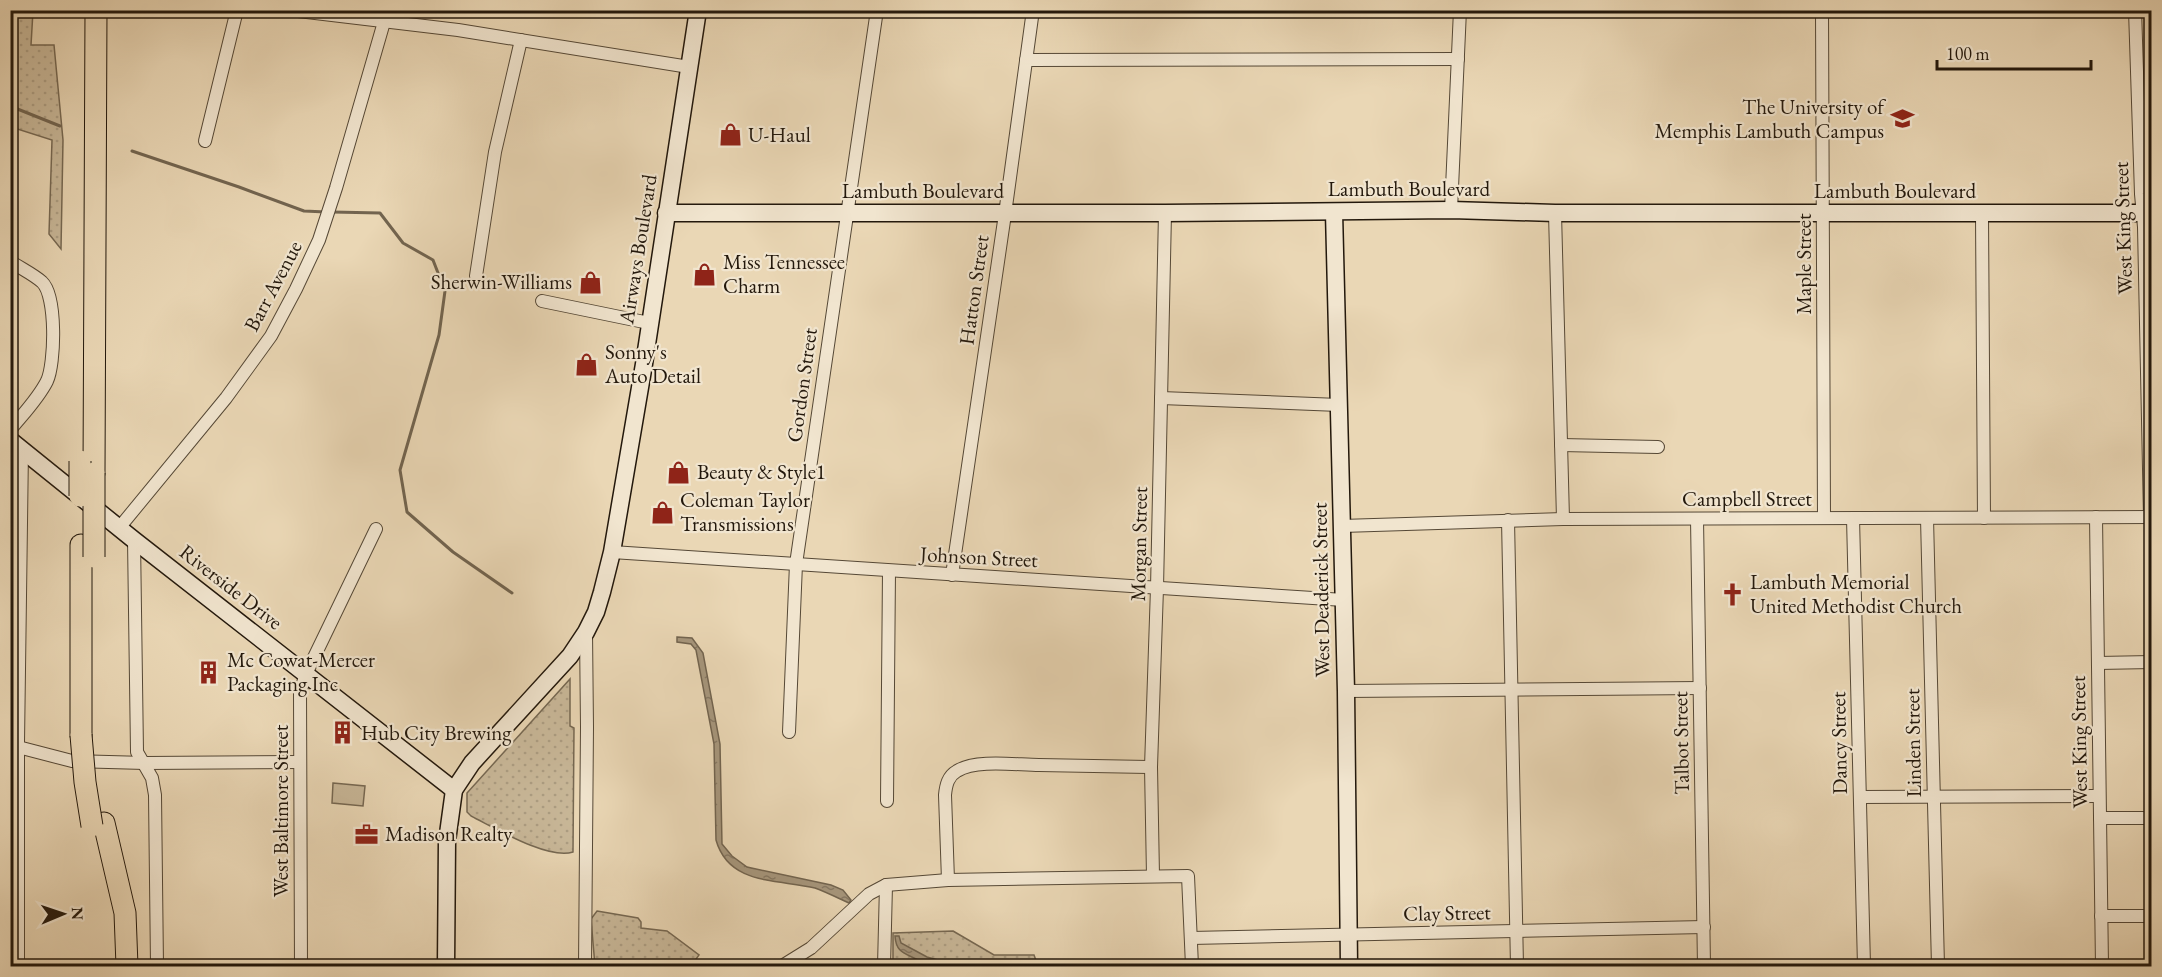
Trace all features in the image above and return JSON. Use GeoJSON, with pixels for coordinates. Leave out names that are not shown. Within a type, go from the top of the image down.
{"type":"FeatureCollection","features":[{"type":"Feature","properties":{"kind":"highway"},"geometry":{"type":"LineString","coordinates":[[82,10],[87,467],[87,735],[97,776],[98,825],[111,909],[113,937],[111,966]]}},
{"type":"Feature","properties":{"kind":"highway"},"geometry":{"type":"LineString","coordinates":[[87,467],[96,10]]}},
{"type":"Feature","properties":{"kind":"highway"},"geometry":{"type":"LineString","coordinates":[[98,825],[124,913],[127,966]]}},
{"type":"Feature","properties":{"kind":"street"},"geometry":{"type":"LineString","coordinates":[[205,141],[237,10]]}},
{"type":"Feature","properties":{"kind":"street"},"geometry":{"type":"LineString","coordinates":[[290,10],[521,40],[689,67]]}},
{"type":"Feature","properties":{"kind":"street","name":"Airways Boulevard"},"geometry":{"type":"LineString","coordinates":[[454,790],[472,763],[570,656],[596,612],[612,552],[698,10]]}},
{"type":"Feature","properties":{"kind":"street","name":"Gordon Street"},"geometry":{"type":"LineString","coordinates":[[789,732],[796,564],[877,10]]}},
{"type":"Feature","properties":{"kind":"street","name":"Hatton Street"},"geometry":{"type":"LineString","coordinates":[[952,575],[1033,10]]}},
{"type":"Feature","properties":{"kind":"street"},"geometry":{"type":"LineString","coordinates":[[1451,210],[1460,10]]}},
{"type":"Feature","properties":{"kind":"street","name":"Maple Street"},"geometry":{"type":"LineString","coordinates":[[1822,10],[1824,518]]}},
{"type":"Feature","properties":{"kind":"street","name":"West King Street"},"geometry":{"type":"LineString","coordinates":[[2135,10],[2147,213],[2145,239],[2151,517]]}},
{"type":"Feature","properties":{"kind":"street","name":"Barr Avenue"},"geometry":{"type":"LineString","coordinates":[[119,528],[206,424],[271,336],[296,289],[326,220],[384,22]]}},
{"type":"Feature","properties":{"kind":"street"},"geometry":{"type":"LineString","coordinates":[[476,276],[495,152],[521,40]]}},
{"type":"Feature","properties":{"kind":"street"},"geometry":{"type":"LineString","coordinates":[[1026,60],[1458,59]]}},
{"type":"Feature","properties":{"kind":"street","name":"Lambuth Boulevard"},"geometry":{"type":"LineString","coordinates":[[666,213],[1005,214],[1451,210],[1555,213],[2147,213]]}},
{"type":"Feature","properties":{"kind":"street","name":"West Deaderick Street"},"geometry":{"type":"LineString","coordinates":[[1334,212],[1346,691],[1348,966]]}},
{"type":"Feature","properties":{"kind":"street","name":"Morgan Street"},"geometry":{"type":"LineString","coordinates":[[1153,876],[1151,766],[1165,213]]}},
{"type":"Feature","properties":{"kind":"street"},"geometry":{"type":"LineString","coordinates":[[1555,213],[1563,519]]}},
{"type":"Feature","properties":{"kind":"street"},"geometry":{"type":"LineString","coordinates":[[1982,214],[1984,518]]}},
{"type":"Feature","properties":{"kind":"street"},"geometry":{"type":"LineString","coordinates":[[10,261],[44,283],[52,307],[51,369],[48,379],[41,392],[10,430]]}},
{"type":"Feature","properties":{"kind":"street"},"geometry":{"type":"LineString","coordinates":[[542,301],[650,323]]}},
{"type":"Feature","properties":{"kind":"street"},"geometry":{"type":"LineString","coordinates":[[1161,398],[1339,405]]}},
{"type":"Feature","properties":{"kind":"street"},"geometry":{"type":"LineString","coordinates":[[16,445],[18,966]]}},
{"type":"Feature","properties":{"kind":"street","name":"Riverside Drive"},"geometry":{"type":"LineString","coordinates":[[16,445],[454,790]]}},
{"type":"Feature","properties":{"kind":"street"},"geometry":{"type":"LineString","coordinates":[[1561,445],[1658,447]]}},
{"type":"Feature","properties":{"kind":"street","name":"West King Street"},"geometry":{"type":"LineString","coordinates":[[2096,517],[2102,966]]}},
{"type":"Feature","properties":{"kind":"street","name":"Campbell Street"},"geometry":{"type":"LineString","coordinates":[[1342,526],[1563,519],[2151,517]]}},
{"type":"Feature","properties":{"kind":"street","name":"Dancy Street"},"geometry":{"type":"LineString","coordinates":[[1853,518],[1864,966]]}},
{"type":"Feature","properties":{"kind":"street","name":"Linden Street"},"geometry":{"type":"LineString","coordinates":[[1927,518],[1938,966]]}},
{"type":"Feature","properties":{"kind":"street","name":"Talbot Street"},"geometry":{"type":"LineString","coordinates":[[1697,519],[1704,966]]}},
{"type":"Feature","properties":{"kind":"street"},"geometry":{"type":"LineString","coordinates":[[1508,520],[1517,966]]}},
{"type":"Feature","properties":{"kind":"street","name":"West Baltimore Street"},"geometry":{"type":"LineString","coordinates":[[301,966],[300,692],[306,674],[375,529]]}},
{"type":"Feature","properties":{"kind":"street"},"geometry":{"type":"LineString","coordinates":[[134,540],[137,752],[146,763],[155,795],[157,966]]}},
{"type":"Feature","properties":{"kind":"street","name":"Johnson Street"},"geometry":{"type":"LineString","coordinates":[[612,552],[1344,600]]}},
{"type":"Feature","properties":{"kind":"street"},"geometry":{"type":"LineString","coordinates":[[887,801],[889,571]]}},
{"type":"Feature","properties":{"kind":"street"},"geometry":{"type":"LineString","coordinates":[[585,966],[586,632]]}},
{"type":"Feature","properties":{"kind":"street"},"geometry":{"type":"LineString","coordinates":[[2098,663],[2151,662]]}},
{"type":"Feature","properties":{"kind":"street"},"geometry":{"type":"LineString","coordinates":[[1346,691],[1700,688]]}},
{"type":"Feature","properties":{"kind":"street"},"geometry":{"type":"LineString","coordinates":[[18,747],[72,761],[300,762]]}},
{"type":"Feature","properties":{"kind":"street"},"geometry":{"type":"LineString","coordinates":[[948,880],[945,795],[946,784],[951,774],[958,770],[970,766],[1000,765],[1151,766]]}},
{"type":"Feature","properties":{"kind":"street"},"geometry":{"type":"LineString","coordinates":[[446,966],[447,841],[454,790]]}},
{"type":"Feature","properties":{"kind":"street"},"geometry":{"type":"LineString","coordinates":[[1860,797],[2099,796]]}},
{"type":"Feature","properties":{"kind":"street"},"geometry":{"type":"LineString","coordinates":[[2100,818],[2151,818]]}},
{"type":"Feature","properties":{"kind":"street"},"geometry":{"type":"LineString","coordinates":[[782,966],[812,948],[869,894],[886,885],[948,880],[1188,876],[1192,966]]}},
{"type":"Feature","properties":{"kind":"street"},"geometry":{"type":"LineString","coordinates":[[884,966],[886,885]]}},
{"type":"Feature","properties":{"kind":"street"},"geometry":{"type":"LineString","coordinates":[[2101,916],[2151,916]]}},
{"type":"Feature","properties":{"kind":"street","name":"Clay Street"},"geometry":{"type":"LineString","coordinates":[[1191,938],[1704,927]]}},
{"type":"Feature","properties":{"kind":"shaded area"},"geometry":{"type":"Polygon","coordinates":[[[10,11],[33,11],[31,45],[54,45],[63,140],[61,249],[49,234],[52,140],[11,127],[10,11]]]}},
{"type":"Feature","properties":{"kind":"shaded area"},"geometry":{"type":"Polygon","coordinates":[[[570,679],[570,726],[574,728],[573,852],[562,853],[522,842],[471,816],[467,812],[467,793],[570,679]]]}},
{"type":"Feature","properties":{"kind":"shaded area"},"geometry":{"type":"Polygon","coordinates":[[[333,783],[365,786],[363,806],[332,803],[333,783]]]}},
{"type":"Feature","properties":{"kind":"shaded area"},"geometry":{"type":"Polygon","coordinates":[[[597,911],[638,918],[641,928],[667,931],[699,955],[691,966],[595,966],[591,919],[597,911]]]}},
{"type":"Feature","properties":{"kind":"shaded area"},"geometry":{"type":"Polygon","coordinates":[[[953,931],[994,955],[1034,955],[1038,966],[899,966],[893,961],[893,933],[953,931]]]}},
{"type":"Feature","properties":{"kind":"water"},"geometry":{"type":"Polygon","coordinates":[[[677,637],[692,638],[703,653],[720,744],[722,844],[732,856],[747,867],[831,885],[843,890],[851,900],[849,903],[815,888],[757,878],[732,866],[723,855],[716,840],[714,744],[696,650],[691,644],[677,642],[677,637]]]}},
{"type":"Feature","properties":{"kind":"water"},"geometry":{"type":"Polygon","coordinates":[[[895,936],[899,936],[901,943],[927,957],[954,966],[920,966],[918,960],[899,949],[895,936]]]}},
{"type":"Feature","properties":{"kind":"waterway"},"geometry":{"type":"LineString","coordinates":[[10,106],[60,126]]}},
{"type":"Feature","properties":{"kind":"waterway"},"geometry":{"type":"LineString","coordinates":[[132,151],[304,211],[326,212]]}},
{"type":"Feature","properties":{"kind":"waterway"},"geometry":{"type":"LineString","coordinates":[[332,212],[380,213],[403,243],[433,260],[445,291],[439,335],[400,470],[407,512],[453,552],[512,593]]}},
{"type":"Feature","properties":{"kind":"place","name":"The University of Memphis Lambuth Campus"},"geometry":{"type":"Point","coordinates":[1902,119]}},
{"type":"Feature","properties":{"kind":"place","name":"U-Haul"},"geometry":{"type":"Point","coordinates":[730,135]}},
{"type":"Feature","properties":{"kind":"place","name":"Miss Tennessee Charm"},"geometry":{"type":"Point","coordinates":[705,274]}},
{"type":"Feature","properties":{"kind":"place","name":"Sherwin-Williams"},"geometry":{"type":"Point","coordinates":[590,282]}},
{"type":"Feature","properties":{"kind":"place","name":"Sonny's Auto Detail"},"geometry":{"type":"Point","coordinates":[587,364]}},
{"type":"Feature","properties":{"kind":"place","name":"Beauty & Style1"},"geometry":{"type":"Point","coordinates":[679,472]}},
{"type":"Feature","properties":{"kind":"place","name":"Coleman Taylor Transmissions"},"geometry":{"type":"Point","coordinates":[662,512]}},
{"type":"Feature","properties":{"kind":"place","name":"Lambuth Memorial United Methodist Church"},"geometry":{"type":"Point","coordinates":[1732,594]}},
{"type":"Feature","properties":{"kind":"place","name":"Mc Cowat-Mercer Packaging Inc"},"geometry":{"type":"Point","coordinates":[209,672]}},
{"type":"Feature","properties":{"kind":"place","name":"Hub City Brewing"},"geometry":{"type":"Point","coordinates":[343,733]}},
{"type":"Feature","properties":{"kind":"place","name":"Madison Realty"},"geometry":{"type":"Point","coordinates":[367,834]}}]}
